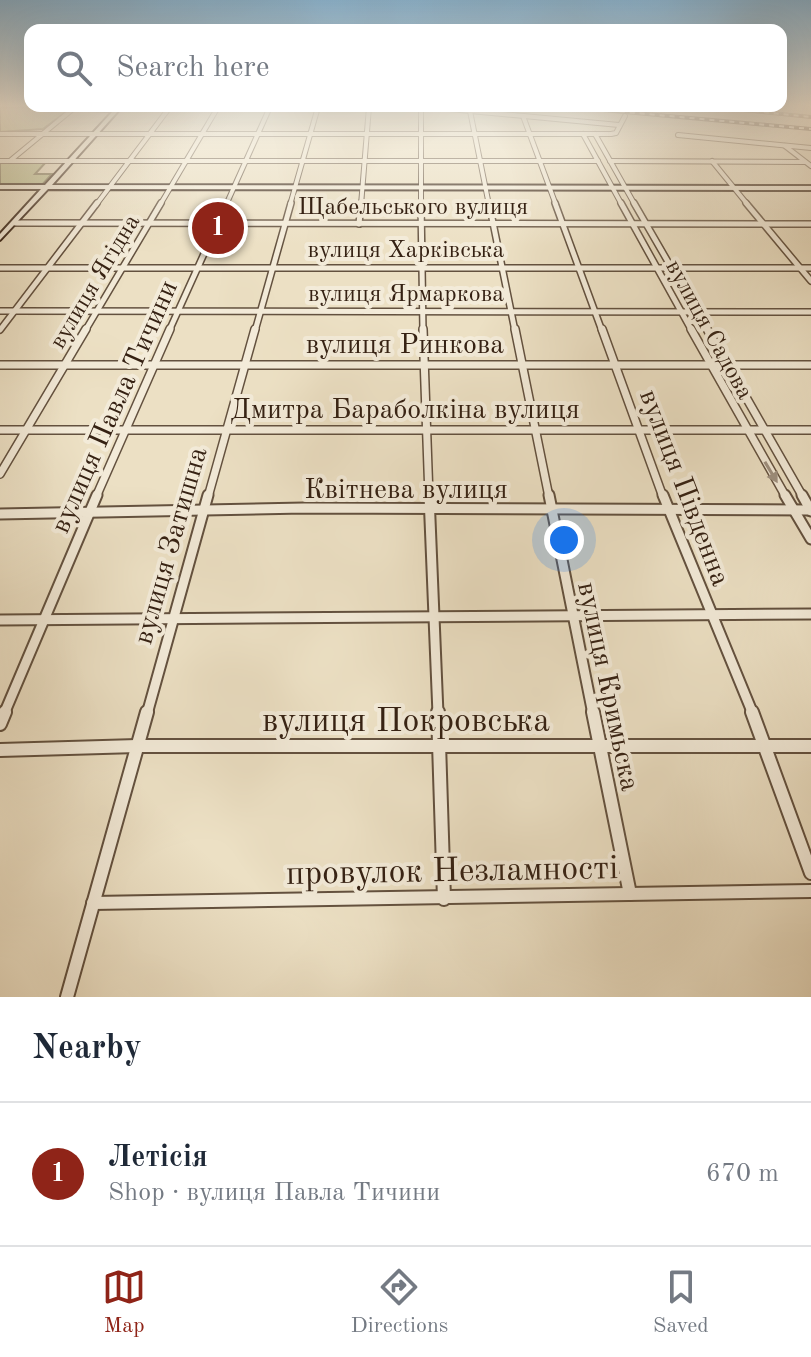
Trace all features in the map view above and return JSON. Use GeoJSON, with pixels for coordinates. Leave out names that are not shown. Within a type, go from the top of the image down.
{"type":"FeatureCollection","features":[{"type":"Feature","properties":{"kind":"main road"},"geometry":{"type":"LineString","coordinates":[[0,238],[76,154]]}},
{"type":"Feature","properties":{"kind":"main road"},"geometry":{"type":"LineString","coordinates":[[0,187],[811,188]]}},
{"type":"Feature","properties":{"kind":"street"},"geometry":{"type":"LineString","coordinates":[[11,161],[19,154]]}},
{"type":"Feature","properties":{"kind":"street"},"geometry":{"type":"LineString","coordinates":[[0,330],[133,154]]}},
{"type":"Feature","properties":{"kind":"street","name":"вулиця Ягідна"},"geometry":{"type":"LineString","coordinates":[[0,474],[191,154]]}},
{"type":"Feature","properties":{"kind":"street","name":"вулиця Павла Тичини"},"geometry":{"type":"LineString","coordinates":[[0,724],[125,430],[248,154]]}},
{"type":"Feature","properties":{"kind":"street","name":"вулиця Затишна"},"geometry":{"type":"LineString","coordinates":[[67,997],[305,154]]}},
{"type":"Feature","properties":{"kind":"street"},"geometry":{"type":"LineString","coordinates":[[359,224],[364,154]]}},
{"type":"Feature","properties":{"kind":"street"},"geometry":{"type":"LineString","coordinates":[[421,154],[421,312],[444,899]]}},
{"type":"Feature","properties":{"kind":"street","name":"вулиця Кримьска"},"geometry":{"type":"LineString","coordinates":[[478,154],[630,894]]}},
{"type":"Feature","properties":{"kind":"street","name":"вулиця Південна"},"geometry":{"type":"LineString","coordinates":[[536,154],[668,510],[766,746],[811,873]]}},
{"type":"Feature","properties":{"kind":"street","name":"вулиця Садова"},"geometry":{"type":"LineString","coordinates":[[594,154],[746,430],[811,539]]}},
{"type":"Feature","properties":{"kind":"street","name":"вулиця Садова"},"geometry":{"type":"LineString","coordinates":[[605,154],[811,511]]}},
{"type":"Feature","properties":{"kind":"street"},"geometry":{"type":"LineString","coordinates":[[794,154],[811,166]]}},
{"type":"Feature","properties":{"kind":"street"},"geometry":{"type":"LineString","coordinates":[[0,161],[598,161]]}},
{"type":"Feature","properties":{"kind":"street"},"geometry":{"type":"LineString","coordinates":[[610,161],[805,162]]}},
{"type":"Feature","properties":{"kind":"street"},"geometry":{"type":"LineString","coordinates":[[712,161],[811,281]]}},
{"type":"Feature","properties":{"kind":"street","name":"Щабельського вулиця"},"geometry":{"type":"LineString","coordinates":[[15,223],[811,224]]}},
{"type":"Feature","properties":{"kind":"street","name":"вулиця Харківська"},"geometry":{"type":"LineString","coordinates":[[0,268],[811,268]]}},
{"type":"Feature","properties":{"kind":"street","name":"вулиця Ярмаркова"},"geometry":{"type":"LineString","coordinates":[[0,311],[811,312]]}},
{"type":"Feature","properties":{"kind":"street","name":"вулиця Ринкова"},"geometry":{"type":"LineString","coordinates":[[0,365],[811,365]]}},
{"type":"Feature","properties":{"kind":"street","name":"Дмитра Бараболкіна вулиця"},"geometry":{"type":"LineString","coordinates":[[0,430],[811,430]]}},
{"type":"Feature","properties":{"kind":"street","name":"Квітнева вулиця"},"geometry":{"type":"LineString","coordinates":[[0,514],[91,510],[429,508],[811,511]]}},
{"type":"Feature","properties":{"kind":"street"},"geometry":{"type":"LineString","coordinates":[[0,620],[811,614]]}},
{"type":"Feature","properties":{"kind":"street","name":"вулиця Покровська"},"geometry":{"type":"LineString","coordinates":[[0,750],[137,746],[811,746]]}},
{"type":"Feature","properties":{"kind":"street","name":"провулок Незламності"},"geometry":{"type":"LineString","coordinates":[[93,903],[811,891]]}},
{"type":"Feature","properties":{"kind":"green space"},"geometry":{"type":"Polygon","coordinates":[[[0,161],[47,161],[35,174],[52,174],[41,186],[0,186],[0,161]]]}},
{"type":"Feature","properties":{"kind":"place","name":"Летісія"},"geometry":{"type":"Point","coordinates":[218,228]}}]}
